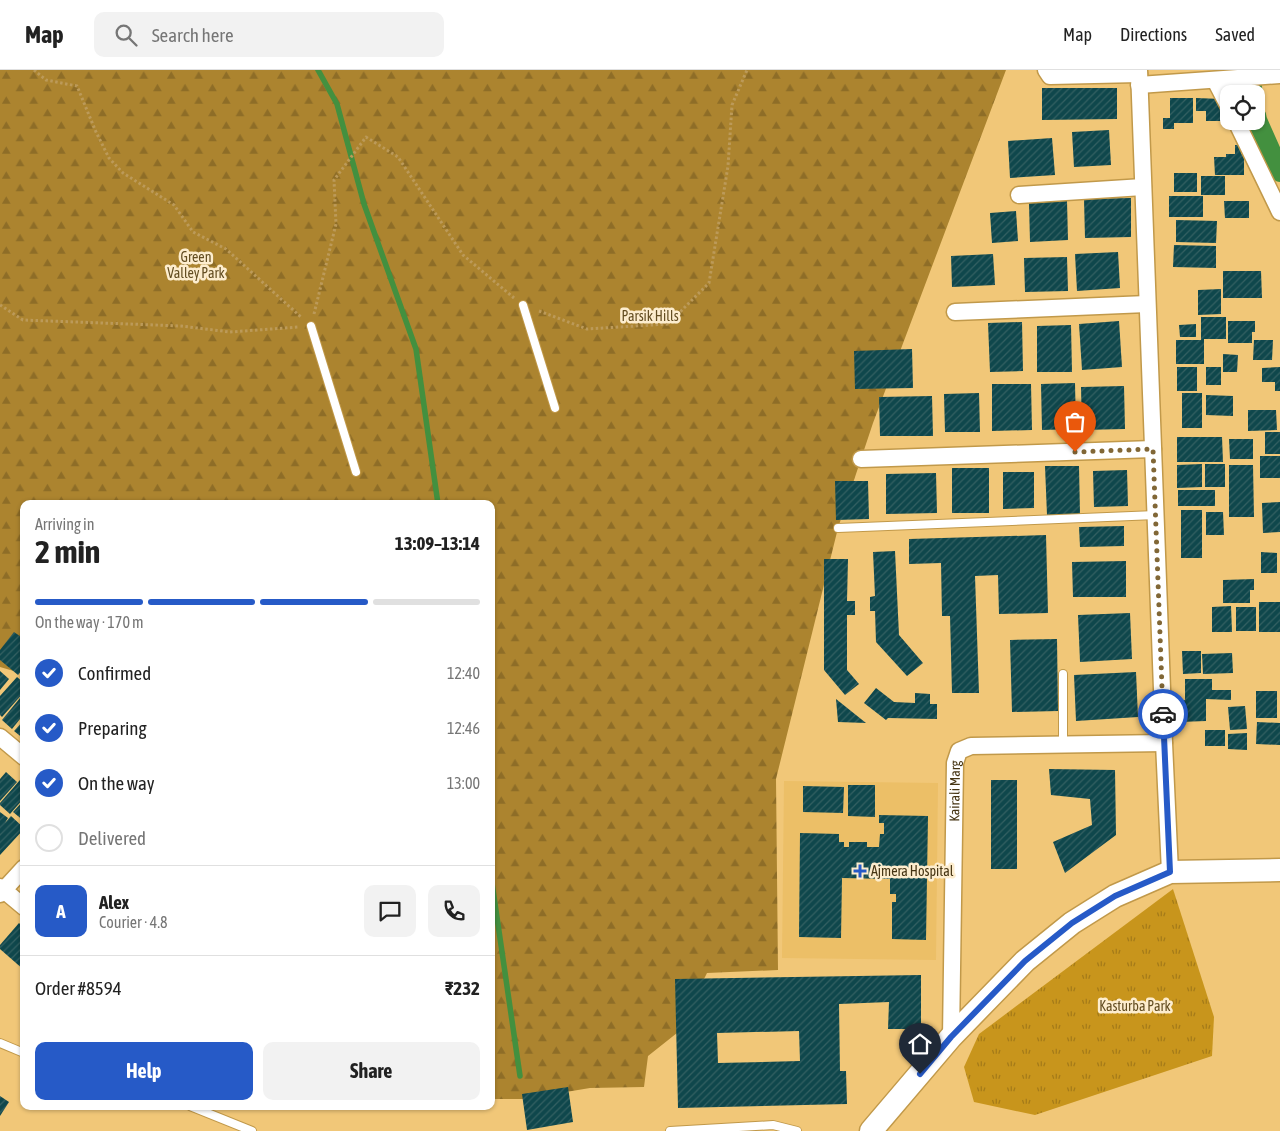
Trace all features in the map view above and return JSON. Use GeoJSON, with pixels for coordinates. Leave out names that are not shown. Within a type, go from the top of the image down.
{"type":"FeatureCollection","features":[{"type":"Feature","properties":{"kind":"main road"},"geometry":{"type":"LineString","coordinates":[[871,1131],[951,1037],[1025,961],[1072,923],[1115,896],[1170,872],[1280,870]]}},
{"type":"Feature","properties":{"kind":"street"},"geometry":{"type":"LineString","coordinates":[[1046,70],[1050,76],[1114,72],[1139,76],[1215,80],[1275,76]]}},
{"type":"Feature","properties":{"kind":"street"},"geometry":{"type":"LineString","coordinates":[[1139,76],[1170,872]]}},
{"type":"Feature","properties":{"kind":"street"},"geometry":{"type":"LineString","coordinates":[[1215,80],[1220,90]]}},
{"type":"Feature","properties":{"kind":"street"},"geometry":{"type":"LineString","coordinates":[[1240,130],[1280,212]]}},
{"type":"Feature","properties":{"kind":"street"},"geometry":{"type":"LineString","coordinates":[[1019,195],[1143,187]]}},
{"type":"Feature","properties":{"kind":"street"},"geometry":{"type":"LineString","coordinates":[[956,312],[1148,304]]}},
{"type":"Feature","properties":{"kind":"street"},"geometry":{"type":"LineString","coordinates":[[861,459],[1153,449]]}},
{"type":"Feature","properties":{"kind":"street"},"geometry":{"type":"LineString","coordinates":[[0,736],[20,754]]}},
{"type":"Feature","properties":{"kind":"street","name":"Kairali Marg"},"geometry":{"type":"LineString","coordinates":[[951,1037],[954,763],[960,751],[971,746],[1164,744]]}},
{"type":"Feature","properties":{"kind":"street"},"geometry":{"type":"LineString","coordinates":[[20,872],[1,890],[20,904]]}},
{"type":"Feature","properties":{"kind":"lane"},"geometry":{"type":"LineString","coordinates":[[522,305],[555,408]]}},
{"type":"Feature","properties":{"kind":"lane"},"geometry":{"type":"LineString","coordinates":[[311,326],[356,472]]}},
{"type":"Feature","properties":{"kind":"lane"},"geometry":{"type":"LineString","coordinates":[[838,528],[1156,515]]}},
{"type":"Feature","properties":{"kind":"lane"},"geometry":{"type":"LineString","coordinates":[[1063,674],[1063,744]]}},
{"type":"Feature","properties":{"kind":"lane"},"geometry":{"type":"LineString","coordinates":[[0,1043],[20,1051]]}},
{"type":"Feature","properties":{"kind":"lane"},"geometry":{"type":"LineString","coordinates":[[200,1110],[252,1131]]}},
{"type":"Feature","properties":{"kind":"lane"},"geometry":{"type":"LineString","coordinates":[[670,1131],[773,1125],[798,1131]]}},
{"type":"Feature","properties":{"kind":"path"},"geometry":{"type":"LineString","coordinates":[[34,70],[46,80],[77,86],[109,158],[123,173],[174,205],[193,232],[226,249],[311,326]]}},
{"type":"Feature","properties":{"kind":"path"},"geometry":{"type":"LineString","coordinates":[[311,326],[336,224],[334,180],[366,137],[398,158],[463,255],[522,305],[587,329],[668,324],[709,283],[728,166],[732,105],[748,70]]}},
{"type":"Feature","properties":{"kind":"path"},"geometry":{"type":"LineString","coordinates":[[0,305],[23,320],[181,326],[230,332],[311,326]]}},
{"type":"Feature","properties":{"kind":"shaded area","name":"Ajmera Hospital"},"geometry":{"type":"Polygon","coordinates":[[[784,781],[938,783],[936,960],[782,958],[784,781]]]}},
{"type":"Feature","properties":{"kind":"green space","name":"Parsik Hills"},"geometry":{"type":"Polygon","coordinates":[[[0,70],[1006,70],[873,423],[838,528],[776,779],[778,970],[707,973],[677,1033],[648,1056],[644,1087],[590,1088],[524,1099],[495,1099],[495,500],[20,500],[20,673],[0,667],[0,70]]]}},
{"type":"Feature","properties":{"kind":"green space","name":"Kasturba Park"},"geometry":{"type":"Polygon","coordinates":[[[1173,889],[1214,1017],[1212,1056],[1035,1115],[974,1102],[964,1067],[979,1034],[1173,889]]]}},
{"type":"Feature","properties":{"kind":"building"},"geometry":{"type":"Polygon","coordinates":[[[1042,88],[1117,88],[1117,119],[1042,120],[1042,88]]]}},
{"type":"Feature","properties":{"kind":"building"},"geometry":{"type":"Polygon","coordinates":[[[1170,98],[1193,98],[1193,123],[1174,123],[1174,129],[1163,129],[1163,118],[1170,118],[1170,98]]]}},
{"type":"Feature","properties":{"kind":"building"},"geometry":{"type":"Polygon","coordinates":[[[1196,98],[1220,99],[1220,121],[1206,121],[1206,111],[1196,111],[1196,98]]]}},
{"type":"Feature","properties":{"kind":"building"},"geometry":{"type":"Polygon","coordinates":[[[1109,130],[1111,165],[1074,167],[1072,132],[1109,130]]]}},
{"type":"Feature","properties":{"kind":"building"},"geometry":{"type":"Polygon","coordinates":[[[1052,138],[1055,175],[1010,178],[1008,141],[1052,138]]]}},
{"type":"Feature","properties":{"kind":"building"},"geometry":{"type":"Polygon","coordinates":[[[1235,145],[1241,145],[1241,154],[1244,154],[1244,175],[1215,175],[1214,157],[1226,157],[1226,154],[1235,154],[1235,145]]]}},
{"type":"Feature","properties":{"kind":"building"},"geometry":{"type":"Polygon","coordinates":[[[1174,173],[1197,173],[1197,192],[1174,192],[1174,173]]]}},
{"type":"Feature","properties":{"kind":"building"},"geometry":{"type":"Polygon","coordinates":[[[1201,176],[1225,176],[1225,195],[1201,195],[1201,176]]]}},
{"type":"Feature","properties":{"kind":"building"},"geometry":{"type":"Polygon","coordinates":[[[1169,196],[1203,196],[1203,217],[1169,217],[1169,196]]]}},
{"type":"Feature","properties":{"kind":"building"},"geometry":{"type":"Polygon","coordinates":[[[1131,198],[1131,237],[1085,238],[1084,199],[1131,198]]]}},
{"type":"Feature","properties":{"kind":"building"},"geometry":{"type":"Polygon","coordinates":[[[1067,201],[1068,240],[1030,242],[1029,203],[1067,201]]]}},
{"type":"Feature","properties":{"kind":"building"},"geometry":{"type":"Polygon","coordinates":[[[1224,201],[1249,201],[1249,218],[1225,218],[1224,201]]]}},
{"type":"Feature","properties":{"kind":"building"},"geometry":{"type":"Polygon","coordinates":[[[1016,211],[1018,241],[992,243],[990,213],[1016,211]]]}},
{"type":"Feature","properties":{"kind":"building"},"geometry":{"type":"Polygon","coordinates":[[[1176,220],[1217,221],[1216,243],[1176,242],[1176,220]]]}},
{"type":"Feature","properties":{"kind":"building"},"geometry":{"type":"Polygon","coordinates":[[[1174,245],[1216,246],[1216,268],[1173,267],[1174,245]]]}},
{"type":"Feature","properties":{"kind":"building"},"geometry":{"type":"Polygon","coordinates":[[[1118,252],[1120,288],[1077,291],[1075,254],[1118,252]]]}},
{"type":"Feature","properties":{"kind":"building"},"geometry":{"type":"Polygon","coordinates":[[[993,254],[995,285],[952,287],[951,256],[993,254]]]}},
{"type":"Feature","properties":{"kind":"building"},"geometry":{"type":"Polygon","coordinates":[[[1067,257],[1068,291],[1025,292],[1024,258],[1067,257]]]}},
{"type":"Feature","properties":{"kind":"building"},"geometry":{"type":"Polygon","coordinates":[[[1223,271],[1261,271],[1262,298],[1223,298],[1223,271]]]}},
{"type":"Feature","properties":{"kind":"building"},"geometry":{"type":"Polygon","coordinates":[[[1221,289],[1221,314],[1198,315],[1198,290],[1221,289]]]}},
{"type":"Feature","properties":{"kind":"building"},"geometry":{"type":"Polygon","coordinates":[[[1201,317],[1226,317],[1226,339],[1204,339],[1204,364],[1176,364],[1176,340],[1201,340],[1201,317]]]}},
{"type":"Feature","properties":{"kind":"building"},"geometry":{"type":"Polygon","coordinates":[[[1119,321],[1122,367],[1082,370],[1079,324],[1119,321]]]}},
{"type":"Feature","properties":{"kind":"building"},"geometry":{"type":"Polygon","coordinates":[[[1228,321],[1255,321],[1252,343],[1228,343],[1228,321]]]}},
{"type":"Feature","properties":{"kind":"building"},"geometry":{"type":"Polygon","coordinates":[[[1022,322],[1023,371],[990,372],[988,323],[1022,322]]]}},
{"type":"Feature","properties":{"kind":"building"},"geometry":{"type":"Polygon","coordinates":[[[1196,324],[1196,337],[1180,337],[1179,325],[1196,324]]]}},
{"type":"Feature","properties":{"kind":"building"},"geometry":{"type":"Polygon","coordinates":[[[1071,325],[1072,372],[1037,372],[1037,326],[1071,325]]]}},
{"type":"Feature","properties":{"kind":"building"},"geometry":{"type":"Polygon","coordinates":[[[1254,340],[1273,340],[1272,360],[1253,360],[1254,340]]]}},
{"type":"Feature","properties":{"kind":"building"},"geometry":{"type":"Polygon","coordinates":[[[912,349],[913,388],[855,389],[854,351],[912,349]]]}},
{"type":"Feature","properties":{"kind":"building"},"geometry":{"type":"Polygon","coordinates":[[[1223,354],[1238,355],[1237,372],[1223,372],[1223,354]]]}},
{"type":"Feature","properties":{"kind":"building"},"geometry":{"type":"Polygon","coordinates":[[[1177,367],[1197,367],[1197,391],[1177,391],[1177,367]]]}},
{"type":"Feature","properties":{"kind":"building"},"geometry":{"type":"Polygon","coordinates":[[[1206,367],[1221,367],[1221,385],[1206,385],[1206,367]]]}},
{"type":"Feature","properties":{"kind":"building"},"geometry":{"type":"Polygon","coordinates":[[[1280,367],[1280,391],[1275,391],[1275,382],[1262,382],[1262,368],[1280,367]]]}},
{"type":"Feature","properties":{"kind":"building"},"geometry":{"type":"Polygon","coordinates":[[[1075,383],[1076,429],[1042,430],[1041,384],[1075,383]]]}},
{"type":"Feature","properties":{"kind":"building"},"geometry":{"type":"Polygon","coordinates":[[[992,384],[1031,384],[1032,430],[992,431],[992,384]]]}},
{"type":"Feature","properties":{"kind":"building"},"geometry":{"type":"Polygon","coordinates":[[[1124,386],[1125,429],[1082,430],[1081,387],[1124,386]]]}},
{"type":"Feature","properties":{"kind":"building"},"geometry":{"type":"Polygon","coordinates":[[[979,393],[980,432],[945,432],[944,394],[979,393]]]}},
{"type":"Feature","properties":{"kind":"building"},"geometry":{"type":"Polygon","coordinates":[[[1182,393],[1202,393],[1202,428],[1182,428],[1182,393]]]}},
{"type":"Feature","properties":{"kind":"building"},"geometry":{"type":"Polygon","coordinates":[[[1206,395],[1233,396],[1233,416],[1206,415],[1206,395]]]}},
{"type":"Feature","properties":{"kind":"building"},"geometry":{"type":"Polygon","coordinates":[[[932,396],[933,436],[880,436],[879,397],[932,396]]]}},
{"type":"Feature","properties":{"kind":"building"},"geometry":{"type":"Polygon","coordinates":[[[1248,410],[1276,410],[1277,430],[1248,431],[1248,410]]]}},
{"type":"Feature","properties":{"kind":"building"},"geometry":{"type":"Polygon","coordinates":[[[1265,432],[1280,432],[1280,454],[1265,454],[1265,432]]]}},
{"type":"Feature","properties":{"kind":"building"},"geometry":{"type":"Polygon","coordinates":[[[1177,437],[1222,437],[1223,462],[1177,462],[1177,437]]]}},
{"type":"Feature","properties":{"kind":"building"},"geometry":{"type":"Polygon","coordinates":[[[1229,439],[1253,439],[1253,459],[1230,459],[1229,439]]]}},
{"type":"Feature","properties":{"kind":"building"},"geometry":{"type":"Polygon","coordinates":[[[1260,456],[1280,456],[1280,478],[1260,478],[1260,456]]]}},
{"type":"Feature","properties":{"kind":"building"},"geometry":{"type":"Polygon","coordinates":[[[1202,464],[1202,487],[1177,488],[1177,465],[1202,464]]]}},
{"type":"Feature","properties":{"kind":"building"},"geometry":{"type":"Polygon","coordinates":[[[1205,464],[1225,464],[1225,487],[1205,487],[1205,464]]]}},
{"type":"Feature","properties":{"kind":"building"},"geometry":{"type":"Polygon","coordinates":[[[1229,465],[1253,465],[1254,517],[1229,517],[1229,465]]]}},
{"type":"Feature","properties":{"kind":"building"},"geometry":{"type":"Polygon","coordinates":[[[1045,466],[1079,466],[1080,514],[1047,515],[1045,466]]]}},
{"type":"Feature","properties":{"kind":"building"},"geometry":{"type":"Polygon","coordinates":[[[952,468],[989,468],[989,513],[952,513],[952,468]]]}},
{"type":"Feature","properties":{"kind":"building"},"geometry":{"type":"Polygon","coordinates":[[[1127,470],[1128,506],[1094,507],[1093,471],[1127,470]]]}},
{"type":"Feature","properties":{"kind":"building"},"geometry":{"type":"Polygon","coordinates":[[[1003,472],[1034,472],[1034,508],[1003,509],[1003,472]]]}},
{"type":"Feature","properties":{"kind":"building"},"geometry":{"type":"Polygon","coordinates":[[[936,473],[937,513],[886,514],[886,474],[936,473]]]}},
{"type":"Feature","properties":{"kind":"building"},"geometry":{"type":"Polygon","coordinates":[[[835,481],[868,481],[869,519],[836,520],[835,481]]]}},
{"type":"Feature","properties":{"kind":"building"},"geometry":{"type":"Polygon","coordinates":[[[1178,490],[1215,490],[1215,506],[1178,506],[1178,490]]]}},
{"type":"Feature","properties":{"kind":"building"},"geometry":{"type":"Polygon","coordinates":[[[1280,502],[1280,532],[1263,533],[1262,503],[1280,502]]]}},
{"type":"Feature","properties":{"kind":"building"},"geometry":{"type":"Polygon","coordinates":[[[1181,510],[1202,510],[1202,558],[1181,558],[1181,510]]]}},
{"type":"Feature","properties":{"kind":"building"},"geometry":{"type":"Polygon","coordinates":[[[1206,512],[1223,512],[1224,535],[1206,535],[1206,512]]]}},
{"type":"Feature","properties":{"kind":"building"},"geometry":{"type":"Polygon","coordinates":[[[1124,526],[1124,546],[1080,547],[1079,527],[1124,526]]]}},
{"type":"Feature","properties":{"kind":"building"},"geometry":{"type":"Polygon","coordinates":[[[1046,535],[1048,613],[999,614],[998,575],[975,576],[979,693],[952,693],[950,616],[942,616],[941,563],[909,564],[909,539],[1046,535]]]}},
{"type":"Feature","properties":{"kind":"building"},"geometry":{"type":"Polygon","coordinates":[[[895,551],[899,635],[923,663],[907,676],[876,642],[875,611],[870,611],[870,597],[875,596],[873,552],[895,551]]]}},
{"type":"Feature","properties":{"kind":"building"},"geometry":{"type":"Polygon","coordinates":[[[1261,552],[1277,553],[1277,573],[1261,573],[1261,552]]]}},
{"type":"Feature","properties":{"kind":"building"},"geometry":{"type":"Polygon","coordinates":[[[824,559],[848,559],[847,601],[855,601],[855,615],[847,615],[847,670],[859,684],[845,695],[824,670],[824,559]]]}},
{"type":"Feature","properties":{"kind":"building"},"geometry":{"type":"Polygon","coordinates":[[[1126,561],[1126,597],[1073,597],[1072,562],[1126,561]]]}},
{"type":"Feature","properties":{"kind":"building"},"geometry":{"type":"Polygon","coordinates":[[[1254,579],[1254,590],[1250,590],[1250,603],[1223,603],[1223,580],[1254,579]]]}},
{"type":"Feature","properties":{"kind":"building"},"geometry":{"type":"Polygon","coordinates":[[[1259,602],[1280,602],[1280,632],[1259,632],[1259,602]]]}},
{"type":"Feature","properties":{"kind":"building"},"geometry":{"type":"Polygon","coordinates":[[[1231,606],[1232,632],[1212,632],[1212,607],[1231,606]]]}},
{"type":"Feature","properties":{"kind":"building"},"geometry":{"type":"Polygon","coordinates":[[[1236,607],[1256,607],[1256,631],[1236,631],[1236,607]]]}},
{"type":"Feature","properties":{"kind":"building"},"geometry":{"type":"Polygon","coordinates":[[[1130,613],[1132,659],[1080,662],[1078,615],[1130,613]]]}},
{"type":"Feature","properties":{"kind":"building"},"geometry":{"type":"Polygon","coordinates":[[[14,632],[20,636],[20,673],[18,675],[0,660],[0,650],[14,632]]]}},
{"type":"Feature","properties":{"kind":"building"},"geometry":{"type":"Polygon","coordinates":[[[1057,639],[1058,711],[1012,712],[1010,640],[1057,639]]]}},
{"type":"Feature","properties":{"kind":"building"},"geometry":{"type":"Polygon","coordinates":[[[1182,651],[1201,651],[1201,673],[1183,674],[1182,651]]]}},
{"type":"Feature","properties":{"kind":"building"},"geometry":{"type":"Polygon","coordinates":[[[1232,653],[1233,673],[1203,674],[1202,654],[1232,653]]]}},
{"type":"Feature","properties":{"kind":"building"},"geometry":{"type":"Polygon","coordinates":[[[0,671],[9,679],[0,690],[0,671]]]}},
{"type":"Feature","properties":{"kind":"building"},"geometry":{"type":"Polygon","coordinates":[[[1136,672],[1138,717],[1076,721],[1074,675],[1136,672]]]}},
{"type":"Feature","properties":{"kind":"building"},"geometry":{"type":"Polygon","coordinates":[[[17,677],[20,680],[20,697],[2,717],[0,715],[0,696],[17,677]]]}},
{"type":"Feature","properties":{"kind":"building"},"geometry":{"type":"Polygon","coordinates":[[[1185,679],[1212,679],[1212,690],[1231,690],[1231,700],[1206,699],[1206,721],[1180,722],[1179,700],[1185,700],[1185,679]]]}},
{"type":"Feature","properties":{"kind":"building"},"geometry":{"type":"Polygon","coordinates":[[[876,688],[894,702],[915,703],[915,693],[930,694],[930,704],[937,704],[937,719],[888,718],[886,720],[864,703],[876,688]]]}},
{"type":"Feature","properties":{"kind":"building"},"geometry":{"type":"Polygon","coordinates":[[[1256,691],[1277,691],[1277,718],[1256,718],[1256,691]]]}},
{"type":"Feature","properties":{"kind":"building"},"geometry":{"type":"Polygon","coordinates":[[[20,698],[20,719],[12,729],[2,720],[20,698]]]}},
{"type":"Feature","properties":{"kind":"building"},"geometry":{"type":"Polygon","coordinates":[[[836,699],[866,723],[838,722],[836,699]]]}},
{"type":"Feature","properties":{"kind":"building"},"geometry":{"type":"Polygon","coordinates":[[[1245,706],[1247,729],[1230,730],[1228,707],[1245,706]]]}},
{"type":"Feature","properties":{"kind":"building"},"geometry":{"type":"Polygon","coordinates":[[[1257,722],[1280,723],[1280,745],[1256,744],[1257,722]]]}},
{"type":"Feature","properties":{"kind":"building"},"geometry":{"type":"Polygon","coordinates":[[[20,724],[20,736],[14,731],[20,724]]]}},
{"type":"Feature","properties":{"kind":"building"},"geometry":{"type":"Polygon","coordinates":[[[1205,730],[1225,730],[1225,746],[1205,746],[1205,730]]]}},
{"type":"Feature","properties":{"kind":"building"},"geometry":{"type":"Polygon","coordinates":[[[1247,733],[1247,750],[1228,749],[1228,734],[1247,733]]]}},
{"type":"Feature","properties":{"kind":"building"},"geometry":{"type":"Polygon","coordinates":[[[1049,769],[1115,770],[1116,835],[1065,873],[1053,842],[1092,825],[1090,799],[1051,795],[1049,769]]]}},
{"type":"Feature","properties":{"kind":"building"},"geometry":{"type":"Polygon","coordinates":[[[6,772],[17,782],[0,801],[0,779],[6,772]]]}},
{"type":"Feature","properties":{"kind":"building"},"geometry":{"type":"Polygon","coordinates":[[[20,780],[20,803],[10,814],[0,803],[20,780]]]}},
{"type":"Feature","properties":{"kind":"building"},"geometry":{"type":"Polygon","coordinates":[[[991,780],[1017,780],[1017,869],[991,869],[991,780]]]}},
{"type":"Feature","properties":{"kind":"building"},"geometry":{"type":"Polygon","coordinates":[[[848,785],[875,785],[875,817],[848,816],[848,785]]]}},
{"type":"Feature","properties":{"kind":"building"},"geometry":{"type":"Polygon","coordinates":[[[803,786],[844,787],[843,813],[803,812],[803,786]]]}},
{"type":"Feature","properties":{"kind":"building"},"geometry":{"type":"Polygon","coordinates":[[[20,804],[20,818],[13,812],[20,804]]]}},
{"type":"Feature","properties":{"kind":"building"},"geometry":{"type":"Polygon","coordinates":[[[0,812],[8,818],[5,823],[11,816],[20,824],[20,833],[0,855],[0,812]]]}},
{"type":"Feature","properties":{"kind":"building"},"geometry":{"type":"Polygon","coordinates":[[[879,815],[928,816],[926,940],[892,939],[892,902],[896,902],[896,894],[890,894],[890,879],[842,878],[841,938],[799,937],[800,833],[839,834],[839,842],[844,842],[844,847],[849,847],[849,842],[867,842],[867,847],[879,847],[880,834],[884,834],[884,823],[879,823],[879,815]]]}},
{"type":"Feature","properties":{"kind":"building"},"geometry":{"type":"Polygon","coordinates":[[[19,923],[20,966],[0,949],[0,945],[19,923]]]}},
{"type":"Feature","properties":{"kind":"building"},"geometry":{"type":"Polygon","coordinates":[[[921,975],[921,1029],[888,1029],[889,1002],[839,1004],[840,1071],[846,1071],[847,1104],[678,1108],[675,979],[921,975]],[[799,1031],[717,1033],[718,1063],[800,1061],[799,1031]]]}},
{"type":"Feature","properties":{"kind":"building"},"geometry":{"type":"Polygon","coordinates":[[[568,1087],[573,1122],[527,1130],[522,1094],[568,1087]]]}},
{"type":"Feature","properties":{"kind":"building"},"geometry":{"type":"Polygon","coordinates":[[[0,1096],[9,1102],[0,1116],[0,1096]]]}},
{"type":"Feature","properties":{"kind":"waterway"},"geometry":{"type":"LineString","coordinates":[[318,70],[337,104],[364,204],[416,349],[437,500]]}},
{"type":"Feature","properties":{"kind":"waterway"},"geometry":{"type":"LineString","coordinates":[[1249,70],[1252,85]]}},
{"type":"Feature","properties":{"kind":"waterway"},"geometry":{"type":"LineString","coordinates":[[1261,130],[1280,172]]}},
{"type":"Feature","properties":{"kind":"waterway"},"geometry":{"type":"LineString","coordinates":[[495,904],[520,1076]]}},
{"type":"Feature","properties":{"kind":"way so far"},"geometry":{"type":"LineString","coordinates":[[1075,452],[1153,449],[1163,714]]}},
{"type":"Feature","properties":{"kind":"place","name":"Ajmera Hospital"},"geometry":{"type":"Point","coordinates":[860,871]}},
{"type":"Feature","properties":{"kind":"route"},"geometry":{"type":"LineString","coordinates":[[920,1074],[951,1037],[1025,961],[1072,923],[1115,896],[1170,872],[1163,714]]}},
{"type":"Feature","properties":{"kind":"park label","name":"Green Valley Park"},"geometry":{"type":"Point","coordinates":[196,266]}}]}
